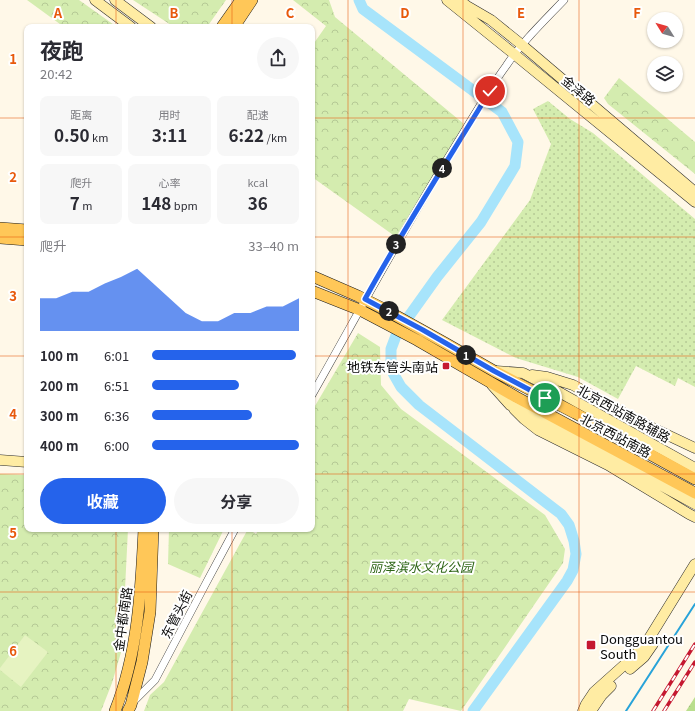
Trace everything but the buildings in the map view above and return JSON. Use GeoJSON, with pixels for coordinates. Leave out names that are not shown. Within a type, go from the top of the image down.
{"type":"FeatureCollection","features":[{"type":"Feature","properties":{"kind":"main road"},"geometry":{"type":"LineString","coordinates":[[94,0],[127,24]]}},
{"type":"Feature","properties":{"kind":"main road"},"geometry":{"type":"LineString","coordinates":[[115,0],[147,24]]}},
{"type":"Feature","properties":{"kind":"main road"},"geometry":{"type":"LineString","coordinates":[[224,24],[240,0]]}},
{"type":"Feature","properties":{"kind":"main road"},"geometry":{"type":"LineString","coordinates":[[236,24],[252,0]]}},
{"type":"Feature","properties":{"kind":"main road","name":"金泽路"},"geometry":{"type":"LineString","coordinates":[[447,0],[695,202]]}},
{"type":"Feature","properties":{"kind":"main road","name":"金泽路"},"geometry":{"type":"LineString","coordinates":[[458,0],[491,20],[522,44],[695,192]]}},
{"type":"Feature","properties":{"kind":"main road"},"geometry":{"type":"LineString","coordinates":[[0,228],[24,230]]}},
{"type":"Feature","properties":{"kind":"main road"},"geometry":{"type":"LineString","coordinates":[[0,238],[24,240]]}},
{"type":"Feature","properties":{"kind":"main road","name":"北京西站南路"},"geometry":{"type":"LineString","coordinates":[[315,277],[365,299],[423,330],[491,376],[516,397],[695,493]]}},
{"type":"Feature","properties":{"kind":"main road","name":"北京西站南路"},"geometry":{"type":"LineString","coordinates":[[315,292],[360,310],[491,376],[574,414],[695,479]]}},
{"type":"Feature","properties":{"kind":"main road"},"geometry":{"type":"LineString","coordinates":[[523,373],[547,377],[573,385],[640,422],[695,448]]}},
{"type":"Feature","properties":{"kind":"main road","name":"北京西站南路辅路"},"geometry":{"type":"LineString","coordinates":[[491,376],[523,373],[695,468]]}},
{"type":"Feature","properties":{"kind":"main road"},"geometry":{"type":"LineString","coordinates":[[491,376],[510,405],[538,430],[608,465],[695,517]]}},
{"type":"Feature","properties":{"kind":"main road"},"geometry":{"type":"LineString","coordinates":[[510,405],[564,432],[695,504]]}},
{"type":"Feature","properties":{"kind":"main road"},"geometry":{"type":"LineString","coordinates":[[0,454],[24,455]]}},
{"type":"Feature","properties":{"kind":"main road"},"geometry":{"type":"LineString","coordinates":[[0,460],[24,462]]}},
{"type":"Feature","properties":{"kind":"main road","name":"金中都南路"},"geometry":{"type":"LineString","coordinates":[[115,711],[120,699],[131,658],[138,618],[142,578],[144,532]]}},
{"type":"Feature","properties":{"kind":"main road","name":"金中都南路"},"geometry":{"type":"LineString","coordinates":[[129,708],[142,662],[150,612],[153,532]]}},
{"type":"Feature","properties":{"kind":"main road"},"geometry":{"type":"LineString","coordinates":[[583,711],[594,692],[645,645],[695,564]]}},
{"type":"Feature","properties":{"kind":"main road"},"geometry":{"type":"LineString","coordinates":[[591,711],[602,694],[644,657],[695,575]]}},
{"type":"Feature","properties":{"kind":"street"},"geometry":{"type":"LineString","coordinates":[[315,390],[399,239],[477,111],[514,54],[564,0]]}},
{"type":"Feature","properties":{"kind":"street","name":"东管头街"},"geometry":{"type":"LineString","coordinates":[[129,708],[156,680],[234,532]]}},
{"type":"Feature","properties":{"kind":"green space"},"geometry":{"type":"Polygon","coordinates":[[[27,0],[79,0],[113,24],[60,24],[27,0]]]}},
{"type":"Feature","properties":{"kind":"green space"},"geometry":{"type":"Polygon","coordinates":[[[133,0],[226,0],[209,24],[169,24],[133,0]]]}},
{"type":"Feature","properties":{"kind":"green space"},"geometry":{"type":"Polygon","coordinates":[[[293,0],[329,0],[335,17],[464,124],[396,237],[315,179],[315,42],[326,26],[293,0]]]}},
{"type":"Feature","properties":{"kind":"green space"},"geometry":{"type":"Polygon","coordinates":[[[619,78],[695,142],[695,174],[608,104],[604,98],[619,78]]]}},
{"type":"Feature","properties":{"kind":"green space"},"geometry":{"type":"Polygon","coordinates":[[[548,101],[570,119],[593,133],[695,219],[695,387],[678,378],[675,386],[636,366],[618,399],[578,377],[516,358],[442,320],[530,200],[551,144],[533,109],[548,101]]]}},
{"type":"Feature","properties":{"kind":"green space","name":"丽泽滨水文化公园"},"geometry":{"type":"Polygon","coordinates":[[[358,333],[380,347],[381,385],[401,409],[545,515],[565,549],[563,563],[461,711],[409,699],[403,711],[144,711],[150,695],[164,682],[246,532],[253,532],[256,534],[257,532],[315,532],[315,406],[358,333]]]}},
{"type":"Feature","properties":{"kind":"green space"},"geometry":{"type":"Polygon","coordinates":[[[0,474],[24,475],[24,532],[128,532],[122,649],[112,683],[101,711],[0,711],[0,474]]]}},
{"type":"Feature","properties":{"kind":"green space"},"geometry":{"type":"Polygon","coordinates":[[[169,532],[223,532],[200,578],[168,564],[169,532]]]}},
{"type":"Feature","properties":{"kind":"green space"},"geometry":{"type":"Polygon","coordinates":[[[25,635],[48,652],[21,687],[0,670],[0,668],[25,635]]]}},
{"type":"Feature","properties":{"kind":"green space"},"geometry":{"type":"Polygon","coordinates":[[[695,697],[695,711],[686,711],[695,697]]]}},
{"type":"Feature","properties":{"kind":"waterway"},"geometry":{"type":"LineString","coordinates":[[359,0],[363,9],[502,112],[518,142],[515,166],[481,222],[437,277],[397,333],[391,349],[393,373],[401,387],[419,405],[561,514],[569,525],[574,541],[576,554],[573,570],[567,581],[473,711]]}},
{"type":"Feature","properties":{"kind":"waterway"},"geometry":{"type":"LineString","coordinates":[[626,711],[695,604]]}},
{"type":"Feature","properties":{"kind":"railway"},"geometry":{"type":"LineString","coordinates":[[653,711],[695,644]]}},
{"type":"Feature","properties":{"kind":"railway"},"geometry":{"type":"LineString","coordinates":[[664,711],[695,662]]}},
{"type":"Feature","properties":{"kind":"place","name":"地铁东管头南站"},"geometry":{"type":"Point","coordinates":[446,366]}},
{"type":"Feature","properties":{"kind":"place","name":"Dongguantou South"},"geometry":{"type":"Point","coordinates":[591,645]}},
{"type":"Feature","properties":{"kind":"route"},"geometry":{"type":"LineString","coordinates":[[490,91],[399,239],[365,299],[545,398]]}}]}
